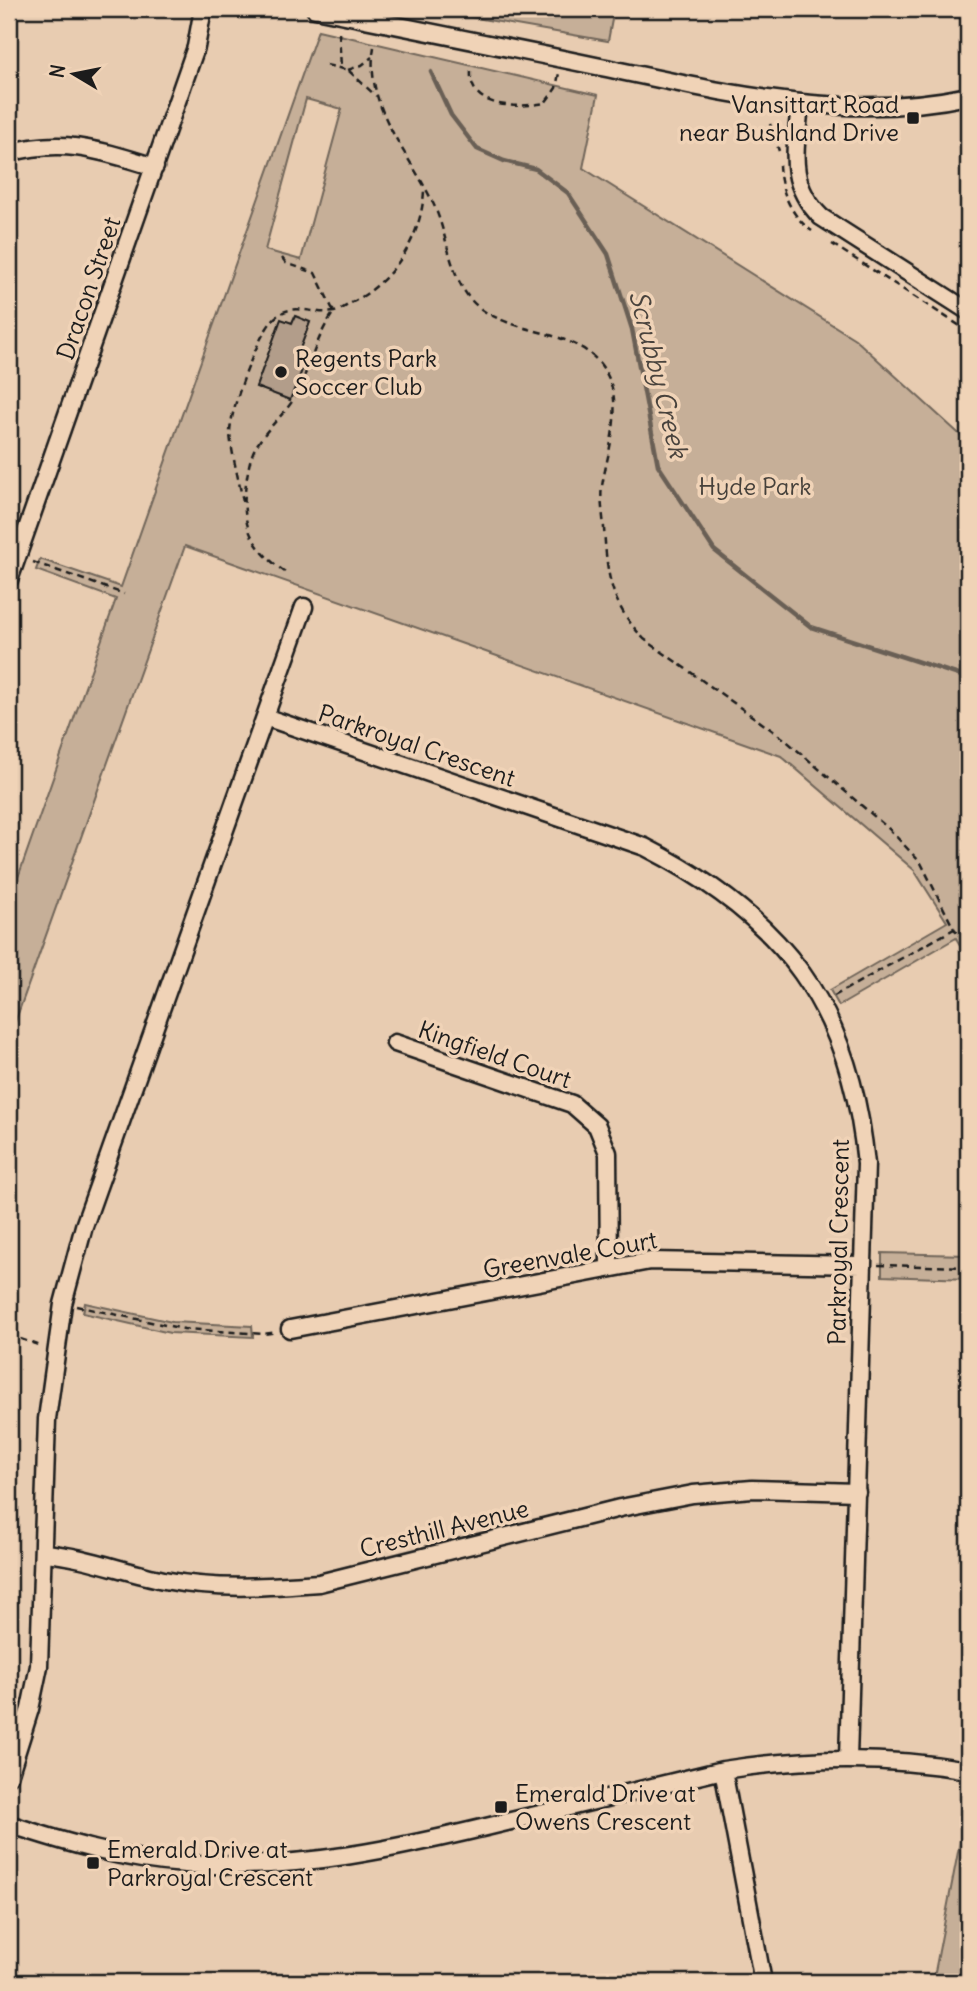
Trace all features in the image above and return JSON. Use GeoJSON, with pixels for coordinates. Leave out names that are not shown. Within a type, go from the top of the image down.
{"type":"FeatureCollection","features":[{"type":"Feature","properties":{"kind":"street","name":"Dracon Street"},"geometry":{"type":"LineString","coordinates":[[9,580],[196,47],[203,9]]}},
{"type":"Feature","properties":{"kind":"street"},"geometry":{"type":"LineString","coordinates":[[315,9],[757,99],[800,104],[907,105],[968,96]]}},
{"type":"Feature","properties":{"kind":"street"},"geometry":{"type":"LineString","coordinates":[[800,104],[795,160],[798,186],[807,203],[821,217],[968,311]]}},
{"type":"Feature","properties":{"kind":"street"},"geometry":{"type":"LineString","coordinates":[[9,153],[60,144],[96,149],[155,167]]}},
{"type":"Feature","properties":{"kind":"street"},"geometry":{"type":"LineString","coordinates":[[9,1776],[30,1709],[39,1666],[47,1419],[63,1304],[84,1226],[304,607]]}},
{"type":"Feature","properties":{"kind":"street","name":"Parkroyal Crescent"},"geometry":{"type":"LineString","coordinates":[[265,717],[645,847],[729,896],[792,958],[822,1003],[837,1034],[862,1115],[866,1164],[848,1759]]}},
{"type":"Feature","properties":{"kind":"street","name":"Kingfield Court"},"geometry":{"type":"LineString","coordinates":[[395,1043],[572,1104],[597,1126],[608,1153],[608,1267]]}},
{"type":"Feature","properties":{"kind":"street","name":"Greenvale Court"},"geometry":{"type":"LineString","coordinates":[[290,1329],[608,1267],[685,1259],[861,1265]]}},
{"type":"Feature","properties":{"kind":"street","name":"Cresthill Avenue"},"geometry":{"type":"LineString","coordinates":[[43,1553],[73,1555],[175,1581],[211,1587],[268,1587],[318,1583],[620,1508],[693,1494],[752,1489],[857,1492]]}},
{"type":"Feature","properties":{"kind":"street"},"geometry":{"type":"LineString","coordinates":[[9,1824],[94,1849],[182,1864],[270,1864],[318,1861],[433,1840],[723,1770],[773,1762],[896,1760],[968,1770]]}},
{"type":"Feature","properties":{"kind":"street"},"geometry":{"type":"LineString","coordinates":[[723,1770],[759,1982]]}},
{"type":"Feature","properties":{"kind":"path"},"geometry":{"type":"LineString","coordinates":[[339,33],[341,67]]}},
{"type":"Feature","properties":{"kind":"path"},"geometry":{"type":"LineString","coordinates":[[374,47],[372,57],[378,99]]}},
{"type":"Feature","properties":{"kind":"path"},"geometry":{"type":"LineString","coordinates":[[348,70],[362,65],[372,57]]}},
{"type":"Feature","properties":{"kind":"path"},"geometry":{"type":"LineString","coordinates":[[471,71],[470,84],[477,94],[495,103],[526,107],[545,103],[556,88],[562,59]]}},
{"type":"Feature","properties":{"kind":"path"},"geometry":{"type":"LineString","coordinates":[[326,65],[348,70],[367,85],[378,99],[399,148],[425,187],[437,212],[455,270],[466,293],[484,311],[533,332],[582,345],[598,358],[610,379],[614,418],[602,502],[611,590],[625,619],[644,639],[783,738],[890,829],[921,863],[954,929],[968,942]]}},
{"type":"Feature","properties":{"kind":"path"},"geometry":{"type":"LineString","coordinates":[[243,502],[250,460],[257,443],[296,396],[322,329],[334,312],[373,292],[388,278],[421,218],[425,187]]}},
{"type":"Feature","properties":{"kind":"path"},"geometry":{"type":"LineString","coordinates":[[282,258],[286,263],[317,276],[334,312]]}},
{"type":"Feature","properties":{"kind":"path"},"geometry":{"type":"LineString","coordinates":[[288,574],[258,550],[247,526],[230,433],[232,413],[265,328],[277,315],[292,309],[334,312]]}},
{"type":"Feature","properties":{"kind":"path"},"geometry":{"type":"LineString","coordinates":[[29,561],[124,594]]}},
{"type":"Feature","properties":{"kind":"path"},"geometry":{"type":"LineString","coordinates":[[822,1003],[954,929],[968,930]]}},
{"type":"Feature","properties":{"kind":"path"},"geometry":{"type":"LineString","coordinates":[[861,1265],[968,1267]]}},
{"type":"Feature","properties":{"kind":"path"},"geometry":{"type":"LineString","coordinates":[[63,1304],[184,1329],[264,1334],[290,1329]]}},
{"type":"Feature","properties":{"kind":"path"},"geometry":{"type":"LineString","coordinates":[[9,1335],[41,1346]]}},
{"type":"Feature","properties":{"kind":"path"},"geometry":{"type":"LineString","coordinates":[[964,1982],[968,1959]]}},
{"type":"Feature","properties":{"kind":"green space"},"geometry":{"type":"Polygon","coordinates":[[[424,9],[614,9],[608,41],[424,9]]]}},
{"type":"Feature","properties":{"kind":"green space","name":"Hyde Park"},"geometry":{"type":"Polygon","coordinates":[[[318,30],[598,95],[583,168],[855,339],[968,442],[968,959],[956,938],[839,1006],[830,990],[947,922],[914,870],[781,756],[185,546],[9,1039],[9,903],[116,599],[36,570],[40,559],[121,587],[318,30]],[[306,99],[265,250],[301,260],[342,109],[306,99]],[[295,316],[292,323],[281,320],[256,387],[290,400],[306,358],[298,354],[310,322],[295,316]]]}},
{"type":"Feature","properties":{"kind":"green space"},"geometry":{"type":"Polygon","coordinates":[[[882,1253],[968,1255],[968,1279],[882,1276],[882,1253]]]}},
{"type":"Feature","properties":{"kind":"green space"},"geometry":{"type":"Polygon","coordinates":[[[85,1303],[172,1322],[252,1326],[253,1337],[170,1333],[83,1313],[85,1303]]]}},
{"type":"Feature","properties":{"kind":"green space"},"geometry":{"type":"Polygon","coordinates":[[[968,1800],[968,1982],[933,1982],[968,1800]]]}},
{"type":"Feature","properties":{"kind":"building","name":"Regents Park Soccer Club"},"geometry":{"type":"Polygon","coordinates":[[[295,316],[310,322],[298,354],[307,358],[290,400],[256,387],[281,319],[292,323],[295,316]]]}},
{"type":"Feature","properties":{"kind":"waterway","name":"Scrubby Creek"},"geometry":{"type":"LineString","coordinates":[[431,72],[451,115],[477,149],[504,161],[536,169],[568,193],[608,254],[632,329],[658,465],[714,550],[811,627],[968,678]]}},
{"type":"Feature","properties":{"kind":"place","name":"Vansittart Road near Bushland Drive"},"geometry":{"type":"Point","coordinates":[913,118]}},
{"type":"Feature","properties":{"kind":"place","name":"Regents Park Soccer Club"},"geometry":{"type":"Point","coordinates":[281,372]}},
{"type":"Feature","properties":{"kind":"place","name":"Emerald Drive at Owens Crescent"},"geometry":{"type":"Point","coordinates":[501,1807]}},
{"type":"Feature","properties":{"kind":"place","name":"Emerald Drive at Parkroyal Crescent"},"geometry":{"type":"Point","coordinates":[93,1863]}}]}
